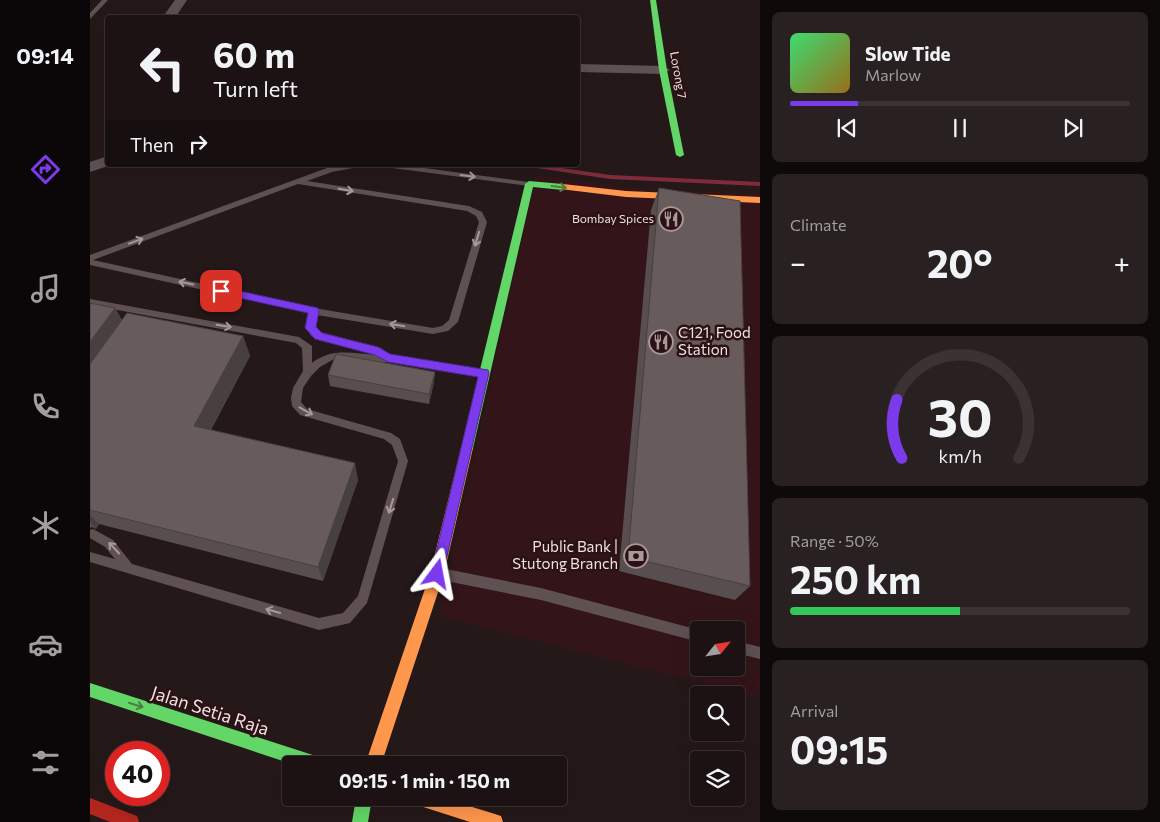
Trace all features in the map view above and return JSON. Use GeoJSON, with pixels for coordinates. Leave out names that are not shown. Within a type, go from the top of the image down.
{"type":"FeatureCollection","features":[{"type":"Feature","properties":{"kind":"street"},"geometry":{"type":"LineString","coordinates":[[170,15],[181,0]]}},
{"type":"Feature","properties":{"kind":"street","name":"Lorong 7"},"geometry":{"type":"LineString","coordinates":[[652,0],[662,70],[680,155]]}},
{"type":"Feature","properties":{"kind":"street"},"geometry":{"type":"LineString","coordinates":[[580,68],[662,70]]}},
{"type":"Feature","properties":{"kind":"street"},"geometry":{"type":"LineString","coordinates":[[90,166],[105,162]]}},
{"type":"Feature","properties":{"kind":"street"},"geometry":{"type":"LineString","coordinates":[[376,756],[437,574],[529,184],[588,191],[760,200]]}},
{"type":"Feature","properties":{"kind":"street","name":"Jalan Setia Raja"},"geometry":{"type":"LineString","coordinates":[[90,690],[292,756]]}},
{"type":"Feature","properties":{"kind":"street"},"geometry":{"type":"LineString","coordinates":[[90,806],[131,822]]}},
{"type":"Feature","properties":{"kind":"street"},"geometry":{"type":"LineString","coordinates":[[360,822],[363,806]]}},
{"type":"Feature","properties":{"kind":"street"},"geometry":{"type":"LineString","coordinates":[[445,806],[495,822]]}},
{"type":"Feature","properties":{"kind":"lane"},"geometry":{"type":"LineString","coordinates":[[90,17],[105,0]]}},
{"type":"Feature","properties":{"kind":"lane"},"geometry":{"type":"LineString","coordinates":[[90,258],[330,170],[345,167]]}},
{"type":"Feature","properties":{"kind":"lane"},"geometry":{"type":"LineString","coordinates":[[400,167],[529,184]]}},
{"type":"Feature","properties":{"kind":"lane"},"geometry":{"type":"LineString","coordinates":[[90,262],[314,311],[433,331],[445,329],[454,322],[483,222],[479,214],[469,209],[298,182]]}},
{"type":"Feature","properties":{"kind":"lane"},"geometry":{"type":"LineString","coordinates":[[90,302],[142,316],[299,340],[307,346],[308,372]]}},
{"type":"Feature","properties":{"kind":"lane"},"geometry":{"type":"LineString","coordinates":[[314,311],[310,323],[310,328],[314,334],[378,352],[388,358]]}},
{"type":"Feature","properties":{"kind":"lane"},"geometry":{"type":"LineString","coordinates":[[90,557],[319,624],[346,619],[363,599],[403,461],[396,442],[387,436],[304,412],[296,403],[295,391],[308,372],[327,356],[336,354],[378,360],[388,358],[484,373]]}},
{"type":"Feature","properties":{"kind":"lane"},"geometry":{"type":"LineString","coordinates":[[93,534],[116,547],[128,568]]}},
{"type":"Feature","properties":{"kind":"lane"},"geometry":{"type":"LineString","coordinates":[[437,574],[541,594],[690,634]]}},
{"type":"Feature","properties":{"kind":"lane"},"geometry":{"type":"LineString","coordinates":[[745,649],[760,653]]}},
{"type":"Feature","properties":{"kind":"shaded area"},"geometry":{"type":"Polygon","coordinates":[[[536,175],[636,188],[760,195],[760,698],[745,694],[745,686],[713,686],[439,616],[536,175]]]}},
{"type":"Feature","properties":{"kind":"building"},"geometry":{"type":"Polygon","coordinates":[[[659,188],[740,201],[750,586],[628,557],[659,188]]]}},
{"type":"Feature","properties":{"kind":"building"},"geometry":{"type":"Polygon","coordinates":[[[90,303],[115,308],[90,342],[90,303]]]}},
{"type":"Feature","properties":{"kind":"building"},"geometry":{"type":"Polygon","coordinates":[[[127,313],[243,336],[194,426],[355,463],[318,567],[90,510],[90,364],[127,313]]]}},
{"type":"Feature","properties":{"kind":"building"},"geometry":{"type":"Polygon","coordinates":[[[336,354],[435,372],[429,394],[328,375],[336,354]]]}},
{"type":"Feature","properties":{"kind":"waterway"},"geometry":{"type":"LineString","coordinates":[[543,167],[610,177],[760,184]]}},
{"type":"Feature","properties":{"kind":"traffic: fast"},"geometry":{"type":"LineString","coordinates":[[653,0],[663,70],[680,155]]}},
{"type":"Feature","properties":{"kind":"traffic: fast"},"geometry":{"type":"LineString","coordinates":[[467,448],[529,184],[563,187]]}},
{"type":"Feature","properties":{"kind":"traffic: fast"},"geometry":{"type":"LineString","coordinates":[[90,690],[292,756]]}},
{"type":"Feature","properties":{"kind":"traffic: fast"},"geometry":{"type":"LineString","coordinates":[[360,822],[363,806]]}},
{"type":"Feature","properties":{"kind":"traffic: slow"},"geometry":{"type":"LineString","coordinates":[[563,187],[626,194],[760,200]]}},
{"type":"Feature","properties":{"kind":"traffic: slow"},"geometry":{"type":"LineString","coordinates":[[376,756],[437,574],[467,448]]}},
{"type":"Feature","properties":{"kind":"traffic: slow"},"geometry":{"type":"LineString","coordinates":[[445,806],[495,822]]}},
{"type":"Feature","properties":{"kind":"traffic: jam"},"geometry":{"type":"LineString","coordinates":[[90,806],[131,822]]}},
{"type":"Feature","properties":{"kind":"place","name":"Bombay Spices"},"geometry":{"type":"Point","coordinates":[671,219]}},
{"type":"Feature","properties":{"kind":"place","name":"C121, Food Station"},"geometry":{"type":"Point","coordinates":[661,342]}},
{"type":"Feature","properties":{"kind":"place","name":"Public Bank | Stutong Branch"},"geometry":{"type":"Point","coordinates":[636,556]}},
{"type":"Feature","properties":{"kind":"route"},"geometry":{"type":"LineString","coordinates":[[221,291],[314,311],[310,328],[314,334],[378,352],[388,358],[484,373],[437,574]]}}]}
